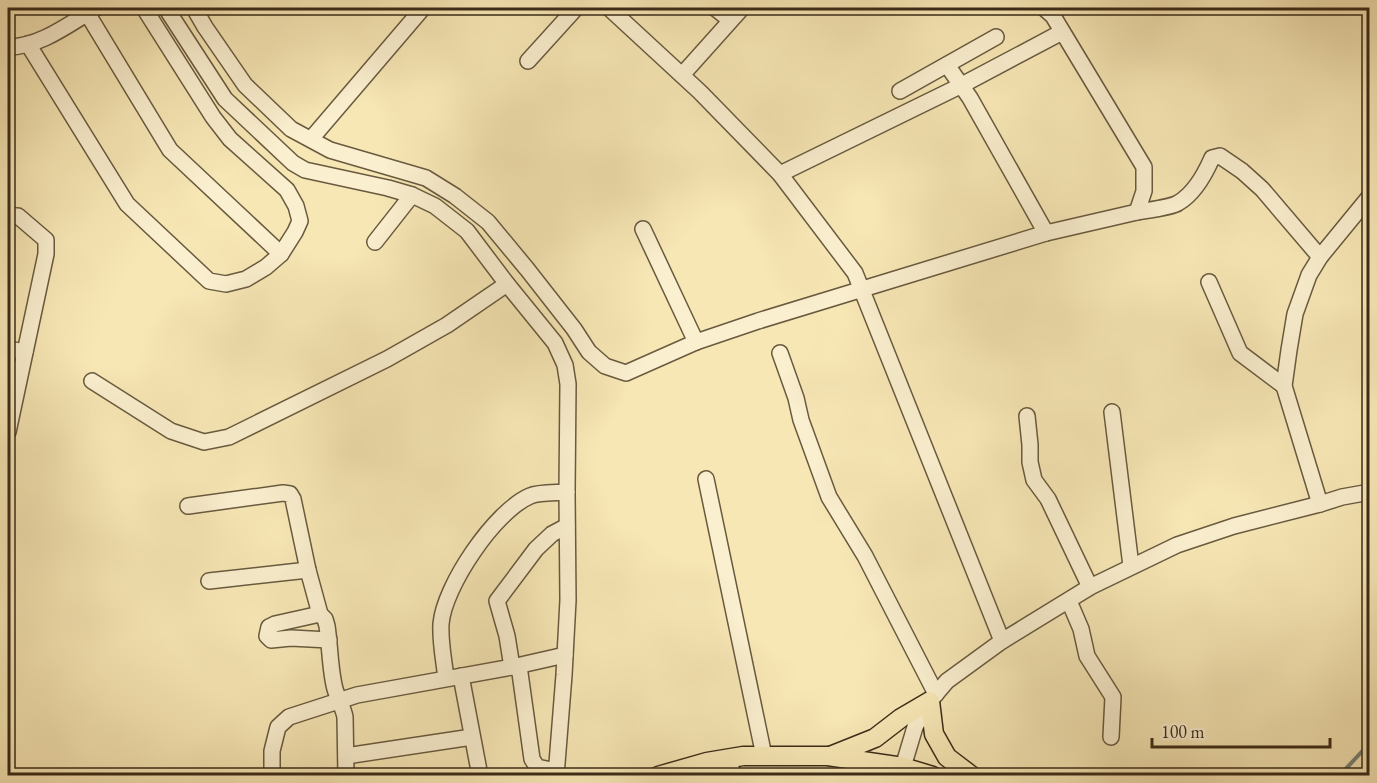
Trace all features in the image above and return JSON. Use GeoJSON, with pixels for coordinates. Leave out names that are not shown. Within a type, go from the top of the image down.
{"type":"FeatureCollection","features":[{"type":"Feature","properties":{"kind":"main road"},"geometry":{"type":"LineString","coordinates":[[828,756],[875,738],[933,698]]}},
{"type":"Feature","properties":{"kind":"main road"},"geometry":{"type":"LineString","coordinates":[[933,698],[934,734],[947,757],[972,776]]}},
{"type":"Feature","properties":{"kind":"main road"},"geometry":{"type":"LineString","coordinates":[[658,776],[725,758],[828,756],[903,767],[933,776]]}},
{"type":"Feature","properties":{"kind":"street"},"geometry":{"type":"LineString","coordinates":[[28,44],[127,204],[209,281],[226,284],[246,279],[267,267],[281,254],[300,221],[296,206],[286,190],[230,139],[213,117],[144,8]]}},
{"type":"Feature","properties":{"kind":"street"},"geometry":{"type":"LineString","coordinates":[[166,8],[225,99],[293,163],[305,170],[412,195],[435,206],[467,231],[555,343],[565,365],[568,384],[568,600],[556,773],[537,767],[532,759],[515,667],[497,601],[536,549],[552,534],[567,526]]}},
{"type":"Feature","properties":{"kind":"street"},"geometry":{"type":"LineString","coordinates":[[194,8],[245,85],[291,129],[330,150],[426,178],[455,196],[488,222],[567,320],[589,352],[605,366],[626,373],[696,342],[758,321],[1046,233],[1177,204],[1189,195],[1212,158],[1220,156],[1262,189],[1320,257]]}},
{"type":"Feature","properties":{"kind":"street"},"geometry":{"type":"LineString","coordinates":[[311,139],[423,8]]}},
{"type":"Feature","properties":{"kind":"street"},"geometry":{"type":"LineString","coordinates":[[528,61],[576,8]]}},
{"type":"Feature","properties":{"kind":"street"},"geometry":{"type":"LineString","coordinates":[[609,8],[682,75],[780,174],[855,273],[1002,641]]}},
{"type":"Feature","properties":{"kind":"street"},"geometry":{"type":"LineString","coordinates":[[715,8],[730,21]]}},
{"type":"Feature","properties":{"kind":"street"},"geometry":{"type":"LineString","coordinates":[[682,75],[742,8]]}},
{"type":"Feature","properties":{"kind":"street"},"geometry":{"type":"LineString","coordinates":[[1044,8],[1053,16],[1144,167],[1144,191],[1137,212]]}},
{"type":"Feature","properties":{"kind":"street"},"geometry":{"type":"LineString","coordinates":[[8,47],[21,47],[42,40],[89,9],[170,150],[281,254]]}},
{"type":"Feature","properties":{"kind":"street"},"geometry":{"type":"LineString","coordinates":[[780,174],[962,85],[1062,32]]}},
{"type":"Feature","properties":{"kind":"street"},"geometry":{"type":"LineString","coordinates":[[900,91],[996,37]]}},
{"type":"Feature","properties":{"kind":"street"},"geometry":{"type":"LineString","coordinates":[[947,65],[962,85],[1046,233]]}},
{"type":"Feature","properties":{"kind":"street"},"geometry":{"type":"LineString","coordinates":[[388,188],[395,169]]}},
{"type":"Feature","properties":{"kind":"street"},"geometry":{"type":"LineString","coordinates":[[375,242],[412,195]]}},
{"type":"Feature","properties":{"kind":"street"},"geometry":{"type":"LineString","coordinates":[[1320,504],[1284,386],[1295,314],[1309,274],[1320,257],[1370,196]]}},
{"type":"Feature","properties":{"kind":"street"},"geometry":{"type":"LineString","coordinates":[[8,217],[18,216],[46,240],[46,254],[8,432]]}},
{"type":"Feature","properties":{"kind":"street"},"geometry":{"type":"LineString","coordinates":[[643,229],[696,342]]}},
{"type":"Feature","properties":{"kind":"street"},"geometry":{"type":"LineString","coordinates":[[1209,282],[1240,353],[1284,386]]}},
{"type":"Feature","properties":{"kind":"street"},"geometry":{"type":"LineString","coordinates":[[92,381],[171,431],[204,442],[229,437],[387,359],[447,325],[507,284]]}},
{"type":"Feature","properties":{"kind":"street"},"geometry":{"type":"LineString","coordinates":[[8,349],[25,352]]}},
{"type":"Feature","properties":{"kind":"street"},"geometry":{"type":"LineString","coordinates":[[780,353],[796,398],[801,420],[829,496],[865,556],[933,698]]}},
{"type":"Feature","properties":{"kind":"street"},"geometry":{"type":"LineString","coordinates":[[1112,412],[1131,566]]}},
{"type":"Feature","properties":{"kind":"street"},"geometry":{"type":"LineString","coordinates":[[1027,416],[1030,462],[1034,480],[1048,499],[1090,587]]}},
{"type":"Feature","properties":{"kind":"street"},"geometry":{"type":"LineString","coordinates":[[706,479],[764,756]]}},
{"type":"Feature","properties":{"kind":"street"},"geometry":{"type":"LineString","coordinates":[[480,776],[472,737],[453,677],[441,623],[445,605],[456,580],[487,532],[513,507],[532,495],[567,492]]}},
{"type":"Feature","properties":{"kind":"street"},"geometry":{"type":"LineString","coordinates":[[903,767],[915,727],[947,681],[1002,641],[1090,587],[1177,545],[1234,525],[1370,492]]}},
{"type":"Feature","properties":{"kind":"street"},"geometry":{"type":"LineString","coordinates":[[188,506],[283,493],[290,494],[293,499],[308,570],[320,614],[327,626],[334,688],[344,708],[346,776]]}},
{"type":"Feature","properties":{"kind":"street"},"geometry":{"type":"LineString","coordinates":[[209,581],[308,570]]}},
{"type":"Feature","properties":{"kind":"street"},"geometry":{"type":"LineString","coordinates":[[1069,601],[1087,656],[1113,697],[1111,737]]}},
{"type":"Feature","properties":{"kind":"street"},"geometry":{"type":"LineString","coordinates":[[320,614],[275,624],[269,627],[267,636],[271,640],[291,638],[329,640]]}},
{"type":"Feature","properties":{"kind":"street"},"geometry":{"type":"LineString","coordinates":[[272,776],[272,751],[278,727],[289,717],[357,695],[515,667],[565,655]]}},
{"type":"Feature","properties":{"kind":"street"},"geometry":{"type":"LineString","coordinates":[[346,756],[472,737]]}},
{"type":"Feature","properties":{"kind":"street"},"geometry":{"type":"LineString","coordinates":[[725,758],[735,776]]}},
{"type":"Feature","properties":{"kind":"waterway"},"geometry":{"type":"LineString","coordinates":[[1339,776],[1370,743]]}}]}
